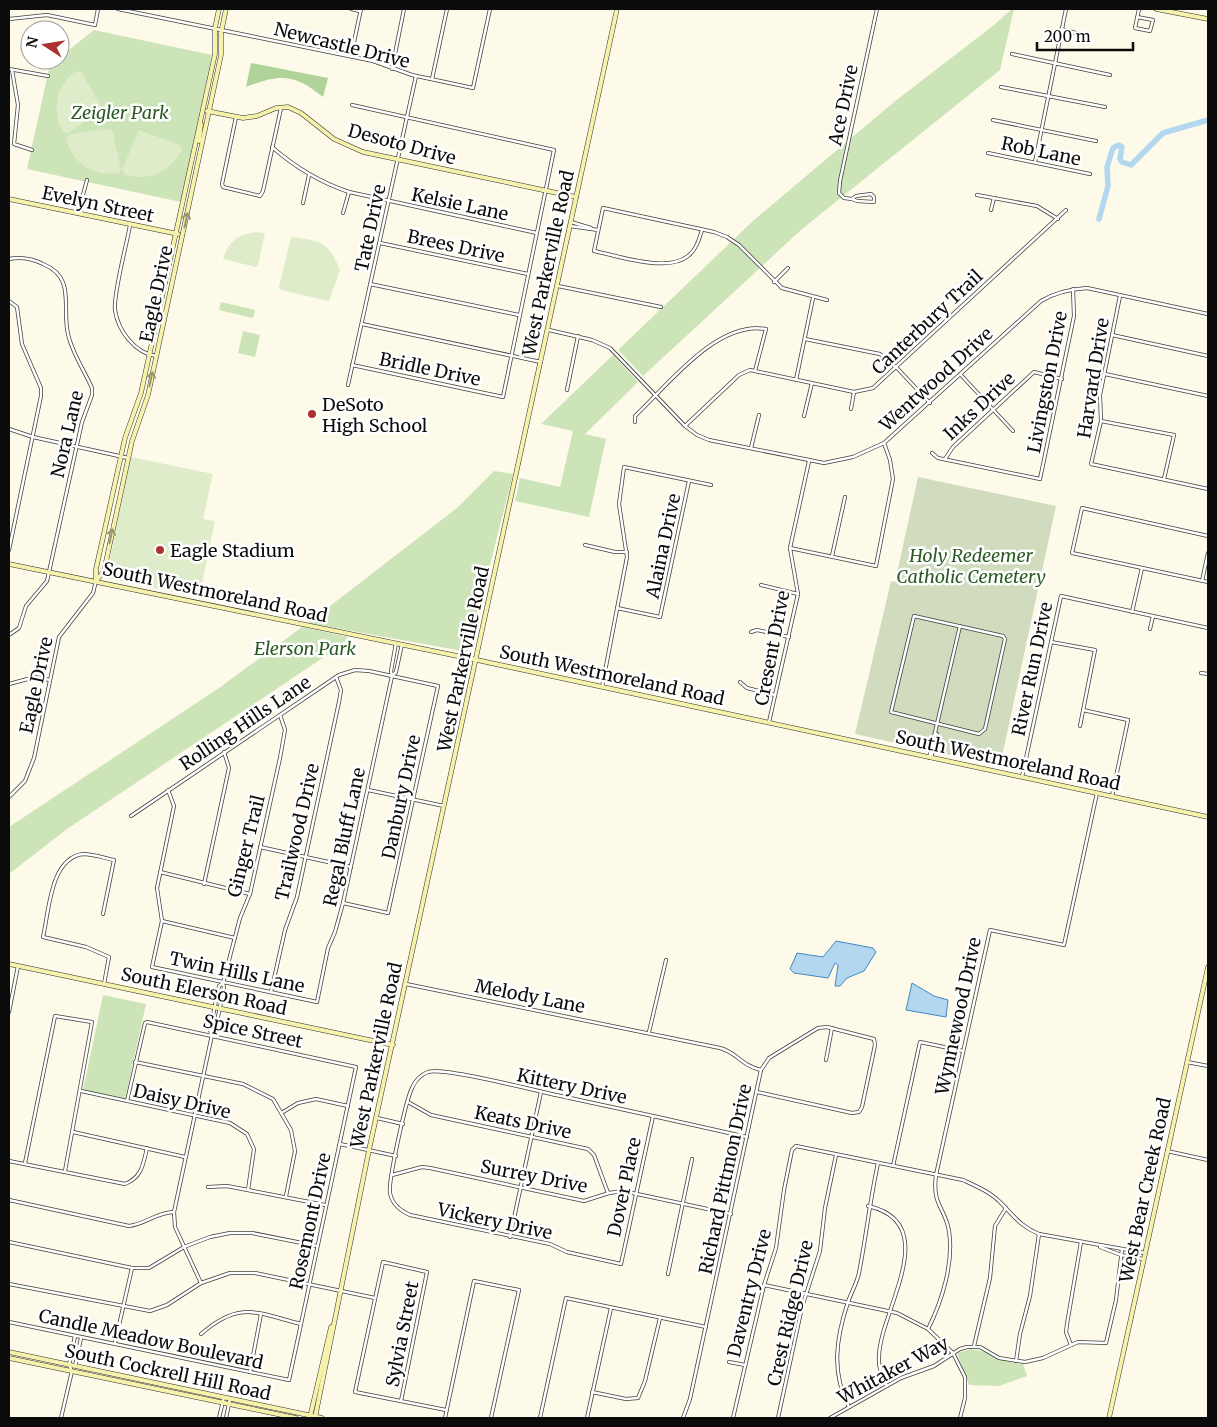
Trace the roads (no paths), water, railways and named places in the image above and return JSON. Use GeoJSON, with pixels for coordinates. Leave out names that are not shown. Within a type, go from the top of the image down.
{"type":"FeatureCollection","features":[{"type":"Feature","properties":{"kind":"main road","name":"Eagle Drive"},"geometry":{"type":"LineString","coordinates":[[96,581],[96,569],[120,456],[129,422],[141,393],[215,54],[215,28],[219,9]]}},
{"type":"Feature","properties":{"kind":"main road","name":"Eagle Drive"},"geometry":{"type":"LineString","coordinates":[[96,581],[104,571],[128,458],[137,423],[148,395],[221,55],[221,30],[226,9]]}},
{"type":"Feature","properties":{"kind":"main road","name":"West Parkerville Road"},"geometry":{"type":"LineString","coordinates":[[316,1418],[369,1150],[617,9]]}},
{"type":"Feature","properties":{"kind":"main road"},"geometry":{"type":"LineString","coordinates":[[1156,9],[1208,19]]}},
{"type":"Feature","properties":{"kind":"main road"},"geometry":{"type":"LineString","coordinates":[[215,54],[221,55]]}},
{"type":"Feature","properties":{"kind":"main road","name":"Desoto Drive"},"geometry":{"type":"LineString","coordinates":[[282,108],[288,108],[301,113],[328,136],[349,147],[398,160],[576,197]]}},
{"type":"Feature","properties":{"kind":"main road"},"geometry":{"type":"LineString","coordinates":[[202,110],[236,117],[258,116],[272,109],[282,108]]}},
{"type":"Feature","properties":{"kind":"main road"},"geometry":{"type":"LineString","coordinates":[[198,156],[202,125],[199,124]]}},
{"type":"Feature","properties":{"kind":"main road","name":"Evelyn Street"},"geometry":{"type":"LineString","coordinates":[[9,199],[183,235]]}},
{"type":"Feature","properties":{"kind":"main road"},"geometry":{"type":"LineString","coordinates":[[183,199],[190,200]]}},
{"type":"Feature","properties":{"kind":"main road"},"geometry":{"type":"LineString","coordinates":[[163,291],[170,293]]}},
{"type":"Feature","properties":{"kind":"main road","name":"South Westmoreland Road"},"geometry":{"type":"LineString","coordinates":[[9,564],[477,660],[1208,817]]}},
{"type":"Feature","properties":{"kind":"main road","name":"South Elerson Road"},"geometry":{"type":"LineString","coordinates":[[9,964],[393,1045]]}},
{"type":"Feature","properties":{"kind":"main road","name":"West Bear Creek Road"},"geometry":{"type":"LineString","coordinates":[[1109,1418],[1208,967]]}},
{"type":"Feature","properties":{"kind":"main road","name":"West Parkerville Road"},"geometry":{"type":"LineString","coordinates":[[310,1417],[335,1315]]}},
{"type":"Feature","properties":{"kind":"main road","name":"South Cockrell Hill Road"},"geometry":{"type":"LineString","coordinates":[[9,1352],[322,1418]]}},
{"type":"Feature","properties":{"kind":"main road","name":"South Cockrell Hill Road"},"geometry":{"type":"LineString","coordinates":[[9,1358],[296,1418]]}},
{"type":"Feature","properties":{"kind":"main road"},"geometry":{"type":"LineString","coordinates":[[154,1388],[155,1383]]}},
{"type":"Feature","properties":{"kind":"street"},"geometry":{"type":"LineString","coordinates":[[9,18],[47,15],[95,25],[98,9]]}},
{"type":"Feature","properties":{"kind":"street","name":"Newcastle Drive"},"geometry":{"type":"LineString","coordinates":[[118,9],[351,56],[380,63],[392,69],[416,76],[472,88],[490,9]]}},
{"type":"Feature","properties":{"kind":"street"},"geometry":{"type":"LineString","coordinates":[[351,9],[360,10],[351,56]]}},
{"type":"Feature","properties":{"kind":"street"},"geometry":{"type":"LineString","coordinates":[[392,69],[404,9]]}},
{"type":"Feature","properties":{"kind":"street"},"geometry":{"type":"LineString","coordinates":[[432,79],[447,9]]}},
{"type":"Feature","properties":{"kind":"street","name":"Ace Drive"},"geometry":{"type":"LineString","coordinates":[[852,199],[844,198],[839,193],[840,181],[877,9]]}},
{"type":"Feature","properties":{"kind":"street"},"geometry":{"type":"LineString","coordinates":[[1034,162],[1066,9]]}},
{"type":"Feature","properties":{"kind":"street"},"geometry":{"type":"LineString","coordinates":[[1138,17],[1152,20],[1150,32],[1135,28],[1139,9]]}},
{"type":"Feature","properties":{"kind":"street"},"geometry":{"type":"LineString","coordinates":[[1061,29],[1083,35]]}},
{"type":"Feature","properties":{"kind":"street"},"geometry":{"type":"LineString","coordinates":[[1012,54],[1110,75]]}},
{"type":"Feature","properties":{"kind":"street"},"geometry":{"type":"LineString","coordinates":[[32,150],[14,144],[18,104],[11,69],[48,76]]}},
{"type":"Feature","properties":{"kind":"street","name":"Tate Drive"},"geometry":{"type":"LineString","coordinates":[[348,385],[416,76]]}},
{"type":"Feature","properties":{"kind":"street"},"geometry":{"type":"LineString","coordinates":[[1002,87],[1105,107]]}},
{"type":"Feature","properties":{"kind":"street"},"geometry":{"type":"LineString","coordinates":[[352,106],[554,150],[511,356]]}},
{"type":"Feature","properties":{"kind":"street"},"geometry":{"type":"LineString","coordinates":[[236,117],[222,180],[223,187],[255,195],[262,194],[282,108]]}},
{"type":"Feature","properties":{"kind":"street"},"geometry":{"type":"LineString","coordinates":[[993,120],[1096,141]]}},
{"type":"Feature","properties":{"kind":"street","name":"Kelsie Lane"},"geometry":{"type":"LineString","coordinates":[[272,147],[309,175],[328,185],[349,192],[537,233]]}},
{"type":"Feature","properties":{"kind":"street","name":"Rob Lane"},"geometry":{"type":"LineString","coordinates":[[988,153],[1090,174]]}},
{"type":"Feature","properties":{"kind":"street"},"geometry":{"type":"LineString","coordinates":[[303,203],[309,175]]}},
{"type":"Feature","properties":{"kind":"street"},"geometry":{"type":"LineString","coordinates":[[78,214],[87,180]]}},
{"type":"Feature","properties":{"kind":"street"},"geometry":{"type":"LineString","coordinates":[[343,213],[349,192]]}},
{"type":"Feature","properties":{"kind":"street"},"geometry":{"type":"LineString","coordinates":[[862,194],[871,194],[874,197],[874,202],[852,199],[862,194]]}},
{"type":"Feature","properties":{"kind":"street"},"geometry":{"type":"LineString","coordinates":[[977,195],[1037,206],[1058,219]]}},
{"type":"Feature","properties":{"kind":"street"},"geometry":{"type":"LineString","coordinates":[[991,210],[994,198]]}},
{"type":"Feature","properties":{"kind":"street"},"geometry":{"type":"LineString","coordinates":[[702,230],[696,247],[688,256],[677,263],[662,264],[594,251],[603,208],[702,230],[727,237],[739,245],[774,282],[794,293],[827,300]]}},
{"type":"Feature","properties":{"kind":"street","name":"Canterbury Trail"},"geometry":{"type":"LineString","coordinates":[[755,371],[854,392],[873,388],[898,368],[1066,210]]}},
{"type":"Feature","properties":{"kind":"street"},"geometry":{"type":"LineString","coordinates":[[571,224],[598,230]]}},
{"type":"Feature","properties":{"kind":"street"},"geometry":{"type":"LineString","coordinates":[[130,225],[114,308],[118,321],[128,338],[143,354],[156,356]]}},
{"type":"Feature","properties":{"kind":"street","name":"Brees Drive"},"geometry":{"type":"LineString","coordinates":[[380,242],[528,274]]}},
{"type":"Feature","properties":{"kind":"street","name":"Nora Lane"},"geometry":{"type":"LineString","coordinates":[[9,259],[18,258],[50,267],[64,280],[66,294],[64,317],[69,339],[92,388],[77,446],[50,573],[46,584],[26,606],[19,628],[9,635]]}},
{"type":"Feature","properties":{"kind":"street"},"geometry":{"type":"LineString","coordinates":[[774,282],[788,268]]}},
{"type":"Feature","properties":{"kind":"street"},"geometry":{"type":"LineString","coordinates":[[370,284],[519,315]]}},
{"type":"Feature","properties":{"kind":"street"},"geometry":{"type":"LineString","coordinates":[[558,286],[661,307]]}},
{"type":"Feature","properties":{"kind":"street","name":"Wentwood Drive"},"geometry":{"type":"LineString","coordinates":[[548,330],[592,340],[610,348],[685,426],[697,436],[809,461],[832,462],[852,457],[884,443],[1041,301],[1052,295],[1073,289],[1101,291],[1208,314]]}},
{"type":"Feature","properties":{"kind":"street","name":"Livingston Drive"},"geometry":{"type":"LineString","coordinates":[[945,460],[1040,480],[1074,316],[1073,289]]}},
{"type":"Feature","properties":{"kind":"street","name":"Harvard Drive"},"geometry":{"type":"LineString","coordinates":[[1120,296],[1100,395],[1101,421],[1091,464],[1164,479]]}},
{"type":"Feature","properties":{"kind":"street"},"geometry":{"type":"LineString","coordinates":[[796,380],[813,298]]}},
{"type":"Feature","properties":{"kind":"street"},"geometry":{"type":"LineString","coordinates":[[9,301],[17,307],[22,344],[41,388],[33,437],[9,550]]}},
{"type":"Feature","properties":{"kind":"street"},"geometry":{"type":"LineString","coordinates":[[362,324],[541,362]]}},
{"type":"Feature","properties":{"kind":"street"},"geometry":{"type":"LineString","coordinates":[[635,422],[635,416],[714,341],[726,334],[747,327],[766,329],[755,371],[750,370],[739,375],[685,426]]}},
{"type":"Feature","properties":{"kind":"street"},"geometry":{"type":"LineString","coordinates":[[1112,335],[1208,356]]}},
{"type":"Feature","properties":{"kind":"street"},"geometry":{"type":"LineString","coordinates":[[567,390],[578,336]]}},
{"type":"Feature","properties":{"kind":"street"},"geometry":{"type":"LineString","coordinates":[[805,339],[880,354],[898,368],[930,403]]}},
{"type":"Feature","properties":{"kind":"street","name":"Bridle Drive"},"geometry":{"type":"LineString","coordinates":[[352,365],[503,396],[511,356]]}},
{"type":"Feature","properties":{"kind":"street","name":"Inks Drive"},"geometry":{"type":"LineString","coordinates":[[945,460],[953,446],[1034,372],[1062,379]]}},
{"type":"Feature","properties":{"kind":"street"},"geometry":{"type":"LineString","coordinates":[[960,374],[1012,431]]}},
{"type":"Feature","properties":{"kind":"street"},"geometry":{"type":"LineString","coordinates":[[1105,374],[1208,396]]}},
{"type":"Feature","properties":{"kind":"street"},"geometry":{"type":"LineString","coordinates":[[804,416],[812,384]]}},
{"type":"Feature","properties":{"kind":"street"},"geometry":{"type":"LineString","coordinates":[[851,408],[854,392]]}},
{"type":"Feature","properties":{"kind":"street"},"geometry":{"type":"LineString","coordinates":[[752,448],[759,416]]}},
{"type":"Feature","properties":{"kind":"street"},"geometry":{"type":"LineString","coordinates":[[1101,421],[1174,435],[1164,479],[1208,489]]}},
{"type":"Feature","properties":{"kind":"street"},"geometry":{"type":"LineString","coordinates":[[9,428],[33,437],[128,458]]}},
{"type":"Feature","properties":{"kind":"street"},"geometry":{"type":"LineString","coordinates":[[790,548],[876,566],[893,479],[890,460],[884,443]]}},
{"type":"Feature","properties":{"kind":"street"},"geometry":{"type":"LineString","coordinates":[[932,453],[938,458],[945,460]]}},
{"type":"Feature","properties":{"kind":"street","name":"Cresent Drive"},"geometry":{"type":"LineString","coordinates":[[770,722],[798,594],[790,548],[809,461]]}},
{"type":"Feature","properties":{"kind":"street"},"geometry":{"type":"LineString","coordinates":[[602,687],[627,552],[619,504],[624,467],[711,486]]}},
{"type":"Feature","properties":{"kind":"street","name":"Alaina Drive"},"geometry":{"type":"LineString","coordinates":[[617,608],[660,617],[689,481]]}},
{"type":"Feature","properties":{"kind":"street"},"geometry":{"type":"LineString","coordinates":[[832,556],[845,497]]}},
{"type":"Feature","properties":{"kind":"street"},"geometry":{"type":"LineString","coordinates":[[1208,536],[1082,508],[1072,553],[1208,582]]}},
{"type":"Feature","properties":{"kind":"street"},"geometry":{"type":"LineString","coordinates":[[585,545],[615,552],[627,552]]}},
{"type":"Feature","properties":{"kind":"street"},"geometry":{"type":"LineString","coordinates":[[1202,581],[1208,553]]}},
{"type":"Feature","properties":{"kind":"street"},"geometry":{"type":"LineString","coordinates":[[1142,568],[1132,612],[1208,628]]}},
{"type":"Feature","properties":{"kind":"street","name":"Eagle Drive"},"geometry":{"type":"LineString","coordinates":[[9,797],[25,781],[30,771],[59,637],[93,593],[96,581]]}},
{"type":"Feature","properties":{"kind":"street"},"geometry":{"type":"LineString","coordinates":[[761,585],[798,594]]}},
{"type":"Feature","properties":{"kind":"street","name":"River Run Drive"},"geometry":{"type":"LineString","coordinates":[[1022,777],[1061,596],[1132,612]]}},
{"type":"Feature","properties":{"kind":"street"},"geometry":{"type":"LineString","coordinates":[[914,616],[960,626],[1002,636],[1005,639],[985,729],[979,734],[891,712],[890,709],[914,616]]}},
{"type":"Feature","properties":{"kind":"street"},"geometry":{"type":"LineString","coordinates":[[1150,629],[1153,616]]}},
{"type":"Feature","properties":{"kind":"street"},"geometry":{"type":"LineString","coordinates":[[930,758],[932,735],[935,734],[938,724],[960,626]]}},
{"type":"Feature","properties":{"kind":"street"},"geometry":{"type":"LineString","coordinates":[[751,632],[757,630],[788,637]]}},
{"type":"Feature","properties":{"kind":"street"},"geometry":{"type":"LineString","coordinates":[[1051,642],[1095,650],[1080,726]]}},
{"type":"Feature","properties":{"kind":"street","name":"Regal Bluff Lane"},"geometry":{"type":"LineString","coordinates":[[317,1002],[328,948],[335,932],[343,903],[392,676],[391,671],[399,644]]}},
{"type":"Feature","properties":{"kind":"street","name":"Rolling Hills Lane"},"geometry":{"type":"LineString","coordinates":[[131,816],[336,677],[355,670],[438,686]]}},
{"type":"Feature","properties":{"kind":"street"},"geometry":{"type":"LineString","coordinates":[[1201,673],[1208,674]]}},
{"type":"Feature","properties":{"kind":"street"},"geometry":{"type":"LineString","coordinates":[[9,684],[35,677],[50,680]]}},
{"type":"Feature","properties":{"kind":"street","name":"Trailwood Drive"},"geometry":{"type":"LineString","coordinates":[[271,992],[306,857],[339,702],[340,690],[336,677]]}},
{"type":"Feature","properties":{"kind":"street"},"geometry":{"type":"LineString","coordinates":[[740,682],[747,688],[775,695]]}},
{"type":"Feature","properties":{"kind":"street","name":"Danbury Drive"},"geometry":{"type":"LineString","coordinates":[[343,903],[388,913],[438,686]]}},
{"type":"Feature","properties":{"kind":"street"},"geometry":{"type":"LineString","coordinates":[[1083,710],[1128,720],[1112,796]]}},
{"type":"Feature","properties":{"kind":"street","name":"Ginger Trail"},"geometry":{"type":"LineString","coordinates":[[201,1283],[174,1227],[174,1212],[212,1035],[210,1030],[217,1008],[219,986],[223,982],[250,894],[285,730],[280,715]]}},
{"type":"Feature","properties":{"kind":"street"},"geometry":{"type":"LineString","coordinates":[[204,884],[229,768],[224,752]]}},
{"type":"Feature","properties":{"kind":"street"},"geometry":{"type":"LineString","coordinates":[[168,790],[174,806],[156,888],[162,912],[162,921],[235,938]]}},
{"type":"Feature","properties":{"kind":"street"},"geometry":{"type":"LineString","coordinates":[[368,790],[445,806]]}},
{"type":"Feature","properties":{"kind":"street","name":"Wynnewood Drive"},"geometry":{"type":"LineString","coordinates":[[928,1329],[941,1297],[949,1260],[949,1230],[935,1198],[936,1175],[990,930],[1064,945],[1098,793]]}},
{"type":"Feature","properties":{"kind":"street"},"geometry":{"type":"LineString","coordinates":[[260,847],[351,866]]}},
{"type":"Feature","properties":{"kind":"street"},"geometry":{"type":"LineString","coordinates":[[103,914],[114,860],[88,854],[68,860],[61,866],[56,876],[43,938],[86,947],[109,957],[104,984]]}},
{"type":"Feature","properties":{"kind":"street"},"geometry":{"type":"LineString","coordinates":[[160,872],[250,894]]}},
{"type":"Feature","properties":{"kind":"street","name":"Twin Hills Lane"},"geometry":{"type":"LineString","coordinates":[[162,921],[152,967],[317,1002]]}},
{"type":"Feature","properties":{"kind":"street"},"geometry":{"type":"LineString","coordinates":[[649,1032],[666,960]]}},
{"type":"Feature","properties":{"kind":"street"},"geometry":{"type":"LineString","coordinates":[[9,1012],[18,966]]}},
{"type":"Feature","properties":{"kind":"street","name":"Melody Lane"},"geometry":{"type":"LineString","coordinates":[[406,984],[726,1049],[744,1065],[762,1070]]}},
{"type":"Feature","properties":{"kind":"street"},"geometry":{"type":"LineString","coordinates":[[24,1163],[56,1016],[92,1022],[65,1171]]}},
{"type":"Feature","properties":{"kind":"street","name":"Spice Street"},"geometry":{"type":"LineString","coordinates":[[135,1062],[145,1023],[212,1035],[356,1067]]}},
{"type":"Feature","properties":{"kind":"street","name":"Richard Pittmon Drive"},"geometry":{"type":"LineString","coordinates":[[682,1418],[690,1398],[748,1137],[757,1092],[762,1070],[769,1058],[818,1028],[832,1028],[874,1039],[875,1045],[866,1089],[858,1112],[852,1113],[757,1092]]}},
{"type":"Feature","properties":{"kind":"street"},"geometry":{"type":"LineString","coordinates":[[826,1060],[832,1028]]}},
{"type":"Feature","properties":{"kind":"street"},"geometry":{"type":"LineString","coordinates":[[893,1166],[920,1042],[963,1051]]}},
{"type":"Feature","properties":{"kind":"street"},"geometry":{"type":"LineString","coordinates":[[127,1101],[135,1062],[254,1088],[273,1099],[291,1130],[295,1151],[286,1196]]}},
{"type":"Feature","properties":{"kind":"street"},"geometry":{"type":"LineString","coordinates":[[1187,1062],[1208,1066]]}},
{"type":"Feature","properties":{"kind":"street","name":"Rosemont Drive"},"geometry":{"type":"LineString","coordinates":[[289,1380],[356,1067]]}},
{"type":"Feature","properties":{"kind":"street","name":"Kittery Drive"},"geometry":{"type":"LineString","coordinates":[[403,1124],[412,1088],[418,1078],[428,1072],[442,1071],[748,1137]]}},
{"type":"Feature","properties":{"kind":"street","name":"Daisy Drive"},"geometry":{"type":"LineString","coordinates":[[81,1091],[230,1124],[247,1134],[254,1149],[248,1190]]}},
{"type":"Feature","properties":{"kind":"street"},"geometry":{"type":"LineString","coordinates":[[510,1237],[541,1092]]}},
{"type":"Feature","properties":{"kind":"street"},"geometry":{"type":"LineString","coordinates":[[282,1112],[298,1103],[316,1099],[348,1106]]}},
{"type":"Feature","properties":{"kind":"street","name":"Keats Drive"},"geometry":{"type":"LineString","coordinates":[[408,1102],[431,1115],[591,1151],[608,1193]]}},
{"type":"Feature","properties":{"kind":"street","name":"Dover Place"},"geometry":{"type":"LineString","coordinates":[[621,1264],[653,1116]]}},
{"type":"Feature","properties":{"kind":"street"},"geometry":{"type":"LineString","coordinates":[[377,1118],[403,1124]]}},
{"type":"Feature","properties":{"kind":"street","name":"Vickery Drive"},"geometry":{"type":"LineString","coordinates":[[403,1124],[390,1193],[398,1208],[404,1212],[510,1237],[550,1244],[567,1252],[621,1264]]}},
{"type":"Feature","properties":{"kind":"street"},"geometry":{"type":"LineString","coordinates":[[73,1132],[185,1157]]}},
{"type":"Feature","properties":{"kind":"street"},"geometry":{"type":"LineString","coordinates":[[340,1144],[396,1156]]}},
{"type":"Feature","properties":{"kind":"street","name":"Daventry Drive"},"geometry":{"type":"LineString","coordinates":[[733,1418],[764,1285],[776,1248],[792,1150],[796,1146],[836,1154]]}},
{"type":"Feature","properties":{"kind":"street"},"geometry":{"type":"LineString","coordinates":[[9,1161],[125,1184],[133,1181],[140,1173],[147,1148]]}},
{"type":"Feature","properties":{"kind":"street"},"geometry":{"type":"LineString","coordinates":[[1167,1151],[1208,1160]]}},
{"type":"Feature","properties":{"kind":"street"},"geometry":{"type":"LineString","coordinates":[[836,1154],[963,1180],[981,1188],[1000,1201],[1022,1226],[1039,1234],[1145,1253]]}},
{"type":"Feature","properties":{"kind":"street","name":"Crest Ridge Drive"},"geometry":{"type":"LineString","coordinates":[[778,1418],[806,1294],[820,1251],[825,1208],[836,1154]]}},
{"type":"Feature","properties":{"kind":"street"},"geometry":{"type":"LineString","coordinates":[[668,1274],[692,1159]]}},
{"type":"Feature","properties":{"kind":"street"},"geometry":{"type":"LineString","coordinates":[[850,1407],[839,1382],[836,1361],[839,1336],[848,1302],[858,1277],[868,1206],[878,1163]]}},
{"type":"Feature","properties":{"kind":"street","name":"Surrey Drive"},"geometry":{"type":"LineString","coordinates":[[392,1175],[422,1167],[584,1201],[608,1193],[623,1191],[731,1214]]}},
{"type":"Feature","properties":{"kind":"street"},"geometry":{"type":"LineString","coordinates":[[208,1186],[227,1186],[325,1205]]}},
{"type":"Feature","properties":{"kind":"street"},"geometry":{"type":"LineString","coordinates":[[9,1200],[129,1226],[140,1224],[164,1212],[174,1212]]}},
{"type":"Feature","properties":{"kind":"street"},"geometry":{"type":"LineString","coordinates":[[868,1206],[891,1216],[902,1232],[905,1242],[902,1274],[878,1357],[880,1372],[887,1386]]}},
{"type":"Feature","properties":{"kind":"street"},"geometry":{"type":"LineString","coordinates":[[974,1346],[990,1278],[995,1226],[1006,1208]]}},
{"type":"Feature","properties":{"kind":"street"},"geometry":{"type":"LineString","coordinates":[[9,1242],[132,1268],[149,1268],[184,1247],[210,1237],[238,1233],[252,1233],[318,1246]]}},
{"type":"Feature","properties":{"kind":"street"},"geometry":{"type":"LineString","coordinates":[[1016,1361],[1020,1334],[1030,1296],[1039,1234]]}},
{"type":"Feature","properties":{"kind":"street"},"geometry":{"type":"LineString","coordinates":[[1070,1345],[1066,1332],[1081,1242]]}},
{"type":"Feature","properties":{"kind":"street"},"geometry":{"type":"LineString","coordinates":[[1094,1244],[1121,1255],[1143,1259]]}},
{"type":"Feature","properties":{"kind":"street","name":"Whitaker Way"},"geometry":{"type":"LineString","coordinates":[[830,1418],[902,1378],[934,1366],[953,1353],[974,1346],[999,1358],[1016,1361],[1043,1358],[1078,1342],[1108,1341],[1116,1300],[1122,1249]]}},
{"type":"Feature","properties":{"kind":"street","name":"Sylvia Street"},"geometry":{"type":"LineString","coordinates":[[375,1298],[382,1262],[427,1272],[401,1401]]}},
{"type":"Feature","properties":{"kind":"street"},"geometry":{"type":"LineString","coordinates":[[115,1343],[132,1268]]}},
{"type":"Feature","properties":{"kind":"street"},"geometry":{"type":"LineString","coordinates":[[9,1284],[150,1311],[167,1304],[201,1283],[230,1273],[255,1272],[375,1298],[356,1392],[446,1410]]}},
{"type":"Feature","properties":{"kind":"street"},"geometry":{"type":"LineString","coordinates":[[444,1418],[474,1281],[519,1290],[491,1418]]}},
{"type":"Feature","properties":{"kind":"street"},"geometry":{"type":"LineString","coordinates":[[764,1285],[890,1312],[910,1318],[928,1329],[953,1353],[964,1377],[966,1387],[960,1418]]}},
{"type":"Feature","properties":{"kind":"street"},"geometry":{"type":"LineString","coordinates":[[540,1418],[566,1298],[706,1327]]}},
{"type":"Feature","properties":{"kind":"street"},"geometry":{"type":"LineString","coordinates":[[587,1418],[611,1308]]}},
{"type":"Feature","properties":{"kind":"street"},"geometry":{"type":"LineString","coordinates":[[202,1334],[218,1319],[242,1311],[301,1324]]}},
{"type":"Feature","properties":{"kind":"street"},"geometry":{"type":"LineString","coordinates":[[250,1372],[261,1314]]}},
{"type":"Feature","properties":{"kind":"street"},"geometry":{"type":"LineString","coordinates":[[592,1392],[626,1399],[638,1398],[645,1380],[660,1318]]}},
{"type":"Feature","properties":{"kind":"street","name":"Candle Meadow Boulevard"},"geometry":{"type":"LineString","coordinates":[[9,1322],[289,1380]]}},
{"type":"Feature","properties":{"kind":"street"},"geometry":{"type":"LineString","coordinates":[[72,1371],[69,1365],[75,1336]]}},
{"type":"Feature","properties":{"kind":"street"},"geometry":{"type":"LineString","coordinates":[[62,1418],[81,1337]]}},
{"type":"Feature","properties":{"kind":"street"},"geometry":{"type":"LineString","coordinates":[[728,1362],[745,1365]]}},
{"type":"Feature","properties":{"kind":"street"},"geometry":{"type":"LineString","coordinates":[[219,1418],[224,1397]]}},
{"type":"Feature","properties":{"kind":"street"},"geometry":{"type":"LineString","coordinates":[[226,1418],[230,1399]]}},
{"type":"Feature","properties":{"kind":"water"},"geometry":{"type":"Polygon","coordinates":[[[836,941],[873,948],[876,952],[864,971],[847,978],[840,986],[835,986],[838,965],[835,963],[828,978],[794,973],[790,969],[797,953],[823,957],[836,941]]]}},
{"type":"Feature","properties":{"kind":"water"},"geometry":{"type":"Polygon","coordinates":[[[912,983],[934,996],[948,1000],[946,1017],[906,1010],[912,983]]]}},
{"type":"Feature","properties":{"kind":"waterway"},"geometry":{"type":"LineString","coordinates":[[1099,219],[1108,186],[1107,167],[1113,148],[1119,145],[1122,147],[1120,159],[1122,162],[1131,165],[1163,133],[1208,120]]}},
{"type":"Feature","properties":{"kind":"place","name":"DeSoto High School"},"geometry":{"type":"Point","coordinates":[312,414]}},
{"type":"Feature","properties":{"kind":"place","name":"Eagle Stadium"},"geometry":{"type":"Point","coordinates":[160,550]}},
{"type":"Feature","properties":{"kind":"park label","name":"Zeigler Park"},"geometry":{"type":"Point","coordinates":[120,112]}},
{"type":"Feature","properties":{"kind":"park label","name":"Holy Redeemer Catholic Cemetery"},"geometry":{"type":"Point","coordinates":[971,565]}},
{"type":"Feature","properties":{"kind":"park label","name":"Elerson Park"},"geometry":{"type":"Point","coordinates":[305,648]}}]}
